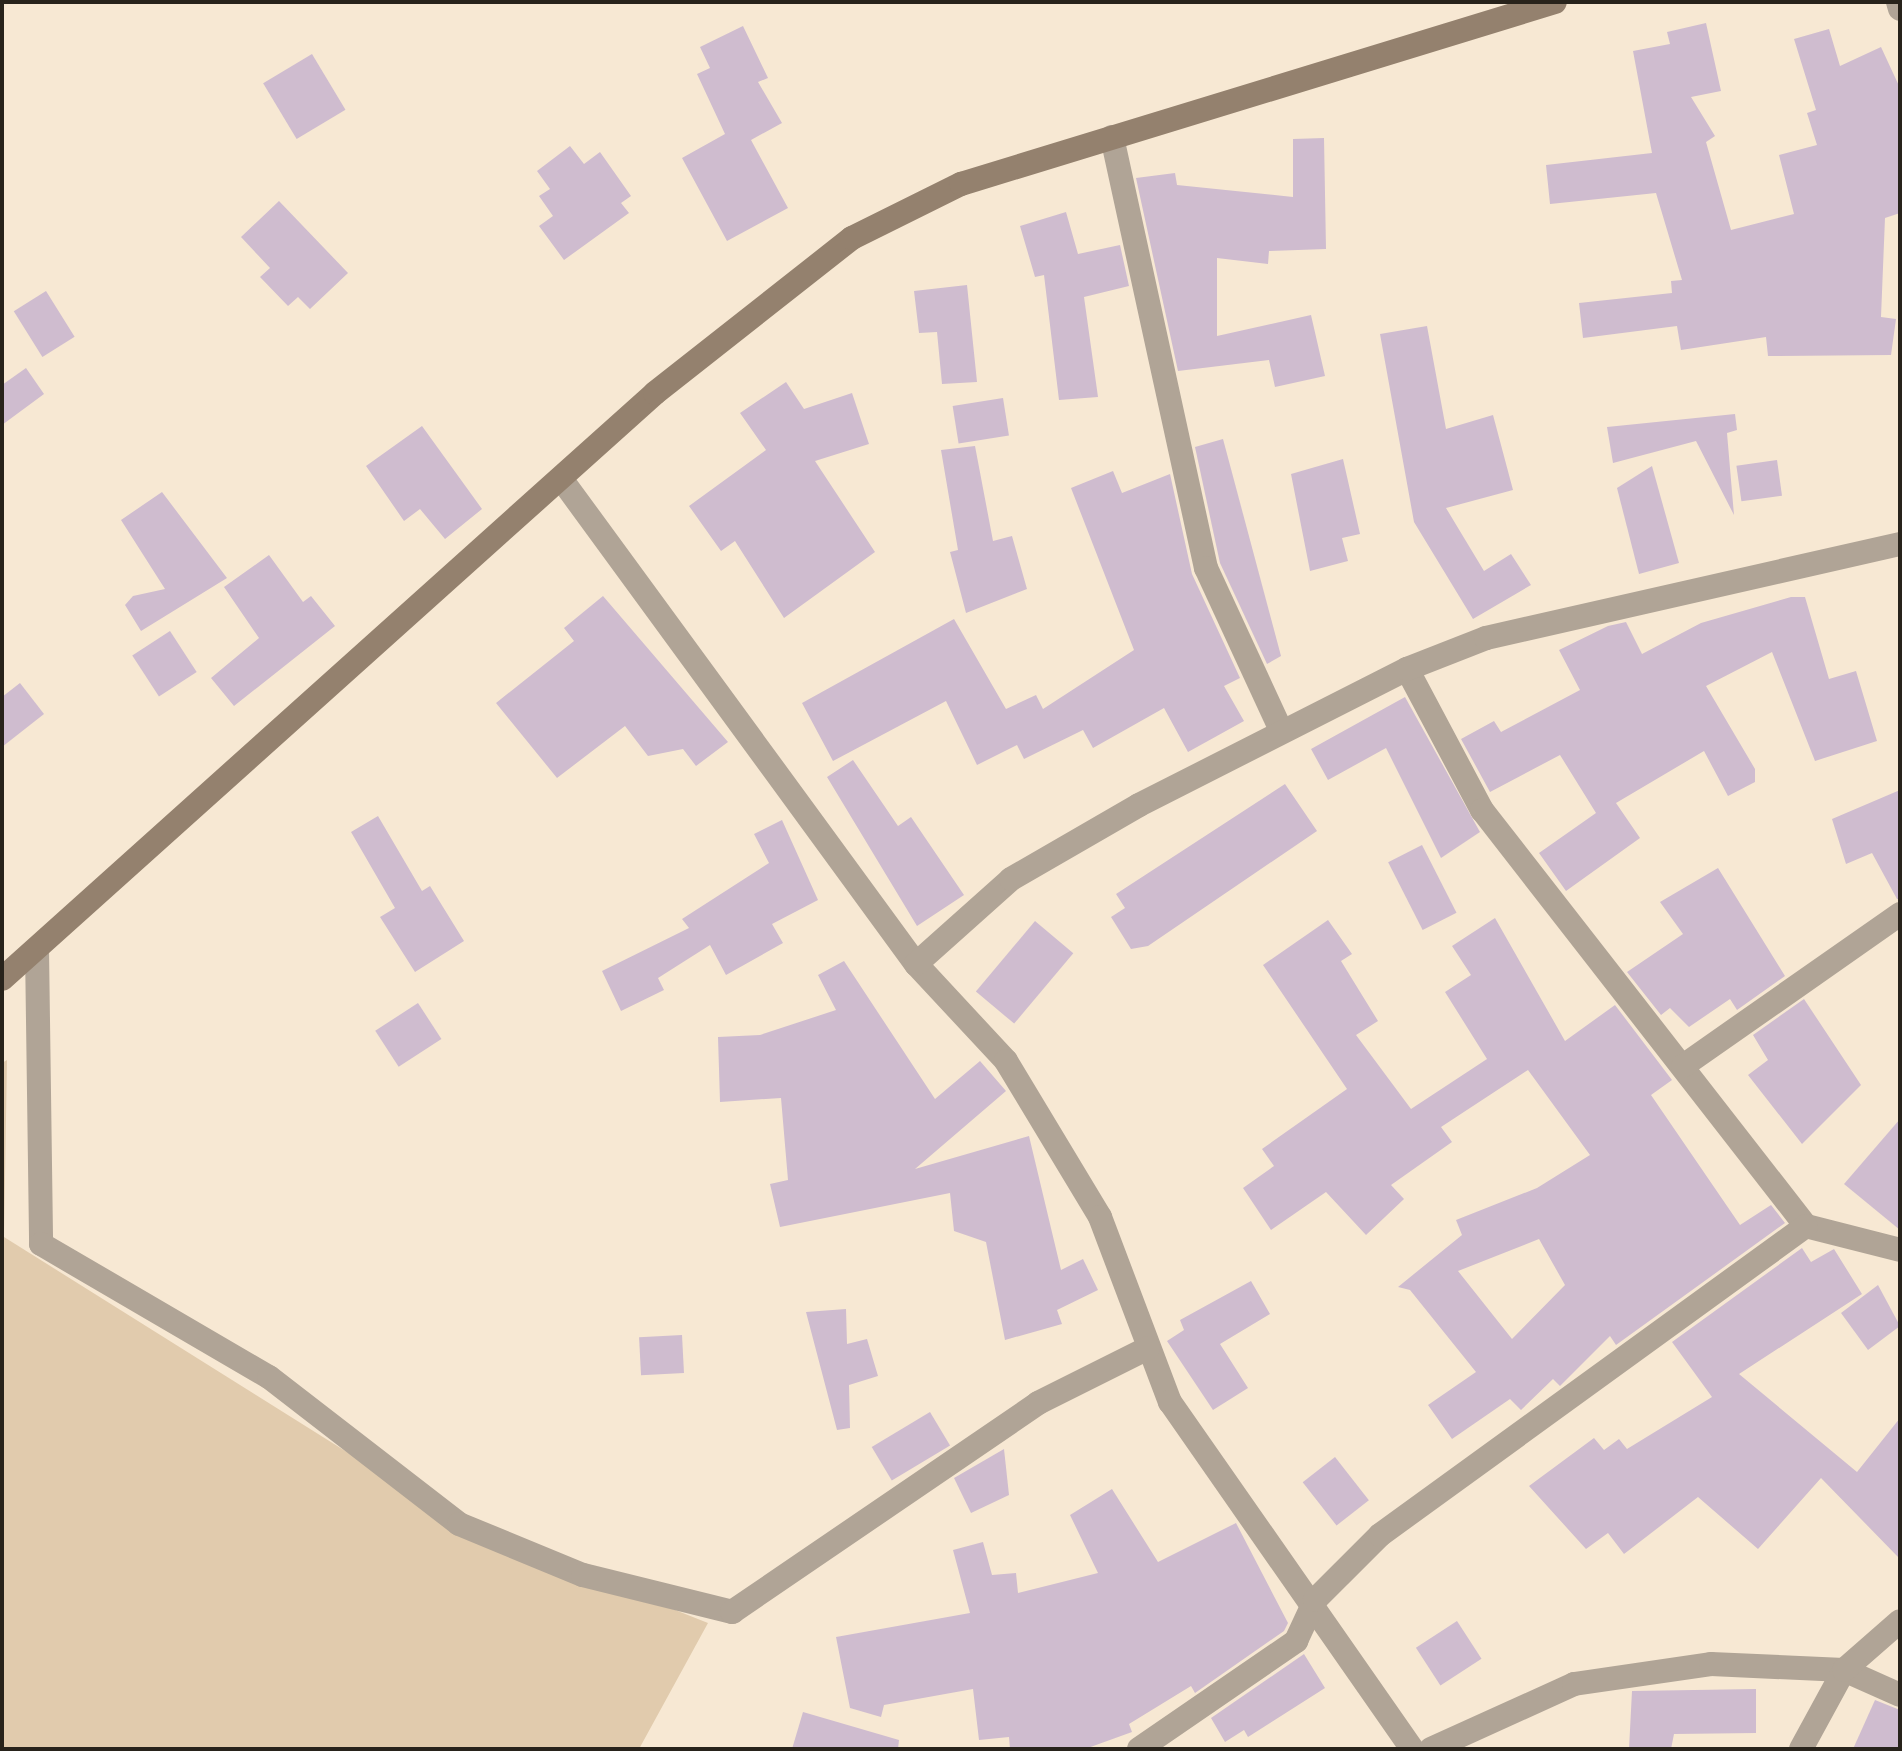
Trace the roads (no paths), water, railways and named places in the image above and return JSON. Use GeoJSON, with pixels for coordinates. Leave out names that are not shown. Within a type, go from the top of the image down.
{"type":"FeatureCollection","features":[{"type":"Feature","properties":{"kind":"street"},"geometry":{"type":"LineString","coordinates":[[2,979],[562,480],[655,393],[852,238],[961,184],[1555,2]]}},
{"type":"Feature","properties":{"kind":"street"},"geometry":{"type":"LineString","coordinates":[[1898,2],[1900,9]]}},
{"type":"Feature","properties":{"kind":"street"},"geometry":{"type":"LineString","coordinates":[[1112,137],[1206,568],[1281,730]]}},
{"type":"Feature","properties":{"kind":"street"},"geometry":{"type":"LineString","coordinates":[[562,480],[916,964],[1006,1061],[1100,1217],[1170,1402],[1273,1556],[1315,1600],[1412,1749]]}},
{"type":"Feature","properties":{"kind":"street"},"geometry":{"type":"LineString","coordinates":[[916,964],[1011,879],[1281,730],[1407,669],[1486,638],[1900,544]]}},
{"type":"Feature","properties":{"kind":"street"},"geometry":{"type":"LineString","coordinates":[[1407,669],[1482,810],[1806,1226],[1900,1250]]}},
{"type":"Feature","properties":{"kind":"street"},"geometry":{"type":"LineString","coordinates":[[1683,1066],[1900,914]]}},
{"type":"Feature","properties":{"kind":"street"},"geometry":{"type":"LineString","coordinates":[[37,949],[41,1244],[269,1377],[459,1524],[583,1575],[732,1612],[1038,1403],[1148,1348]]}},
{"type":"Feature","properties":{"kind":"street"},"geometry":{"type":"LineString","coordinates":[[1139,1749],[1296,1641],[1315,1600],[1380,1535],[1806,1226]]}},
{"type":"Feature","properties":{"kind":"street"},"geometry":{"type":"LineString","coordinates":[[1801,1749],[1844,1670],[1900,1621]]}},
{"type":"Feature","properties":{"kind":"street"},"geometry":{"type":"LineString","coordinates":[[1431,1749],[1574,1684],[1711,1664],[1844,1670],[1900,1695]]}}]}
